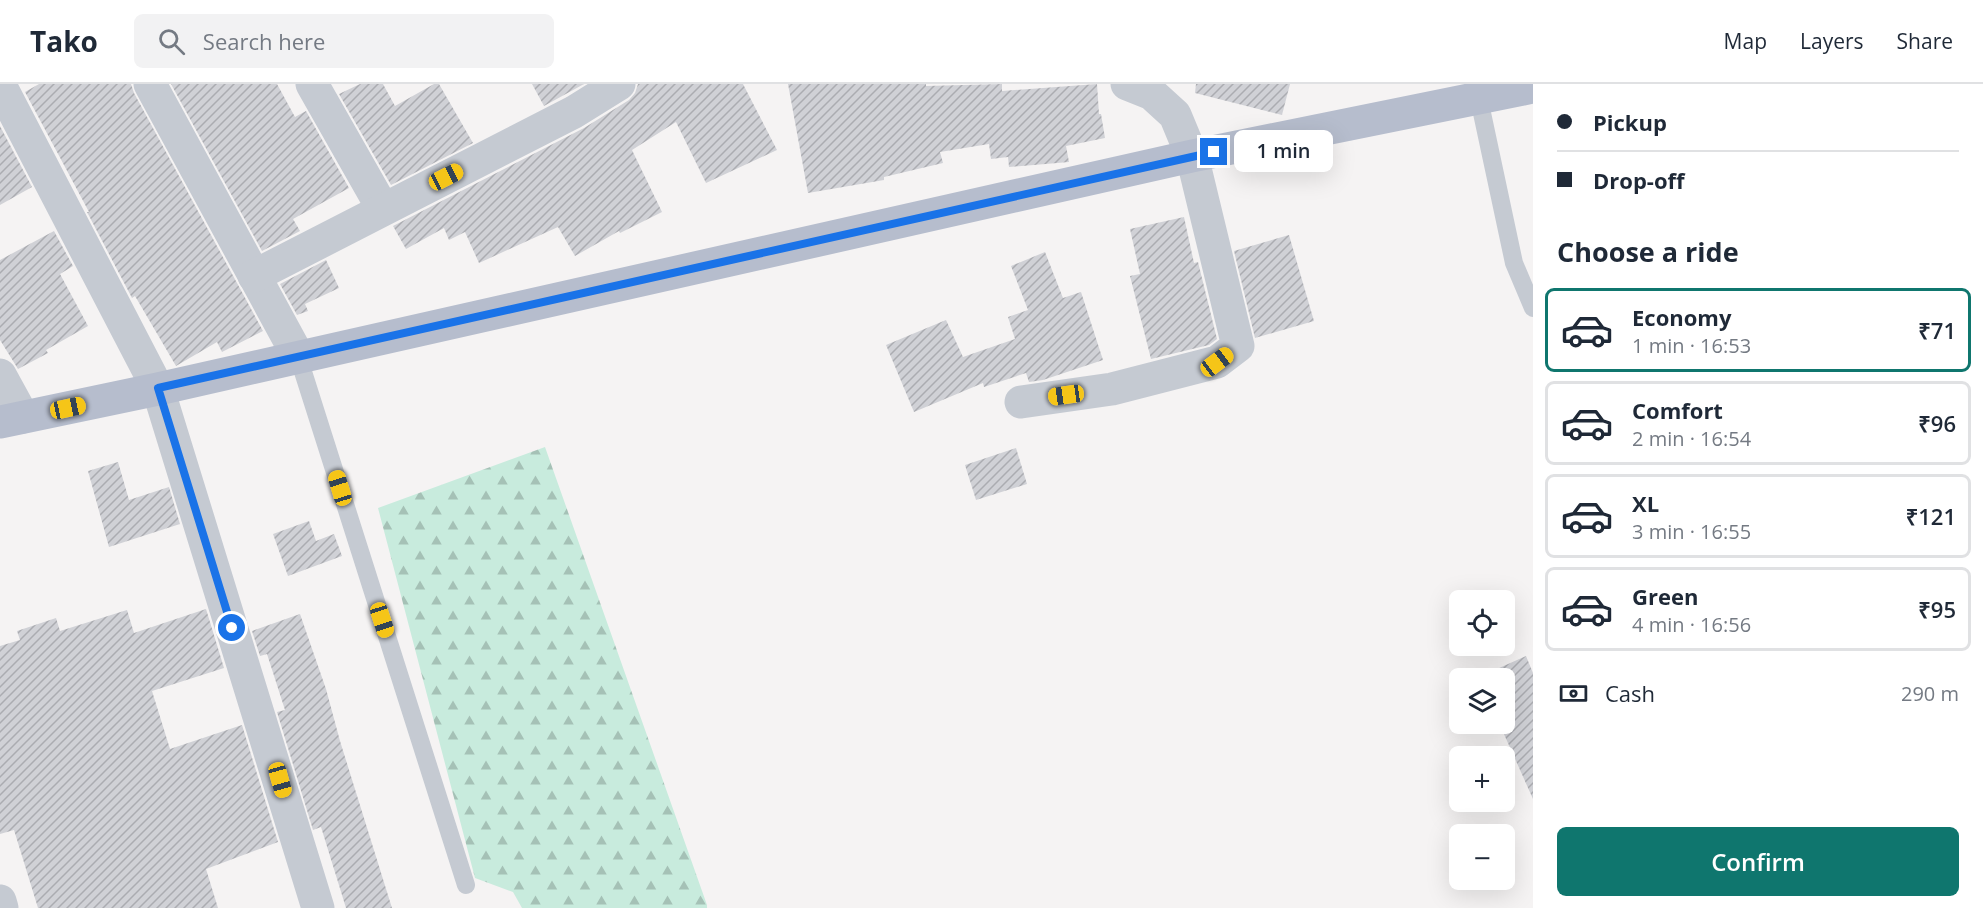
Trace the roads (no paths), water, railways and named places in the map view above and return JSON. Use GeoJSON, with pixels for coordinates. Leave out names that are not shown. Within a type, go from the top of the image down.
{"type":"FeatureCollection","features":[{"type":"Feature","properties":{"kind":"main road"},"geometry":{"type":"LineString","coordinates":[[12,420],[1192,156],[1533,87]]}},
{"type":"Feature","properties":{"kind":"street"},"geometry":{"type":"LineString","coordinates":[[150,84],[298,356]]}},
{"type":"Feature","properties":{"kind":"street"},"geometry":{"type":"LineString","coordinates":[[312,84],[383,209]]}},
{"type":"Feature","properties":{"kind":"street"},"geometry":{"type":"LineString","coordinates":[[254,276],[574,112],[619,84]]}},
{"type":"Feature","properties":{"kind":"street"},"geometry":{"type":"LineString","coordinates":[[1021,402],[1112,389],[1217,362],[1238,346],[1192,156],[1174,115],[1152,94],[1127,84]]}},
{"type":"Feature","properties":{"kind":"street"},"geometry":{"type":"LineString","coordinates":[[4,87],[158,388],[318,908]]}},
{"type":"Feature","properties":{"kind":"street"},"geometry":{"type":"LineString","coordinates":[[0,375],[12,420]]}},
{"type":"Feature","properties":{"kind":"street"},"geometry":{"type":"LineString","coordinates":[[0,902],[2,908]]}},
{"type":"Feature","properties":{"kind":"lane"},"geometry":{"type":"LineString","coordinates":[[1479,99],[1514,263],[1533,308]]}},
{"type":"Feature","properties":{"kind":"lane"},"geometry":{"type":"LineString","coordinates":[[298,356],[466,885]]}}]}
